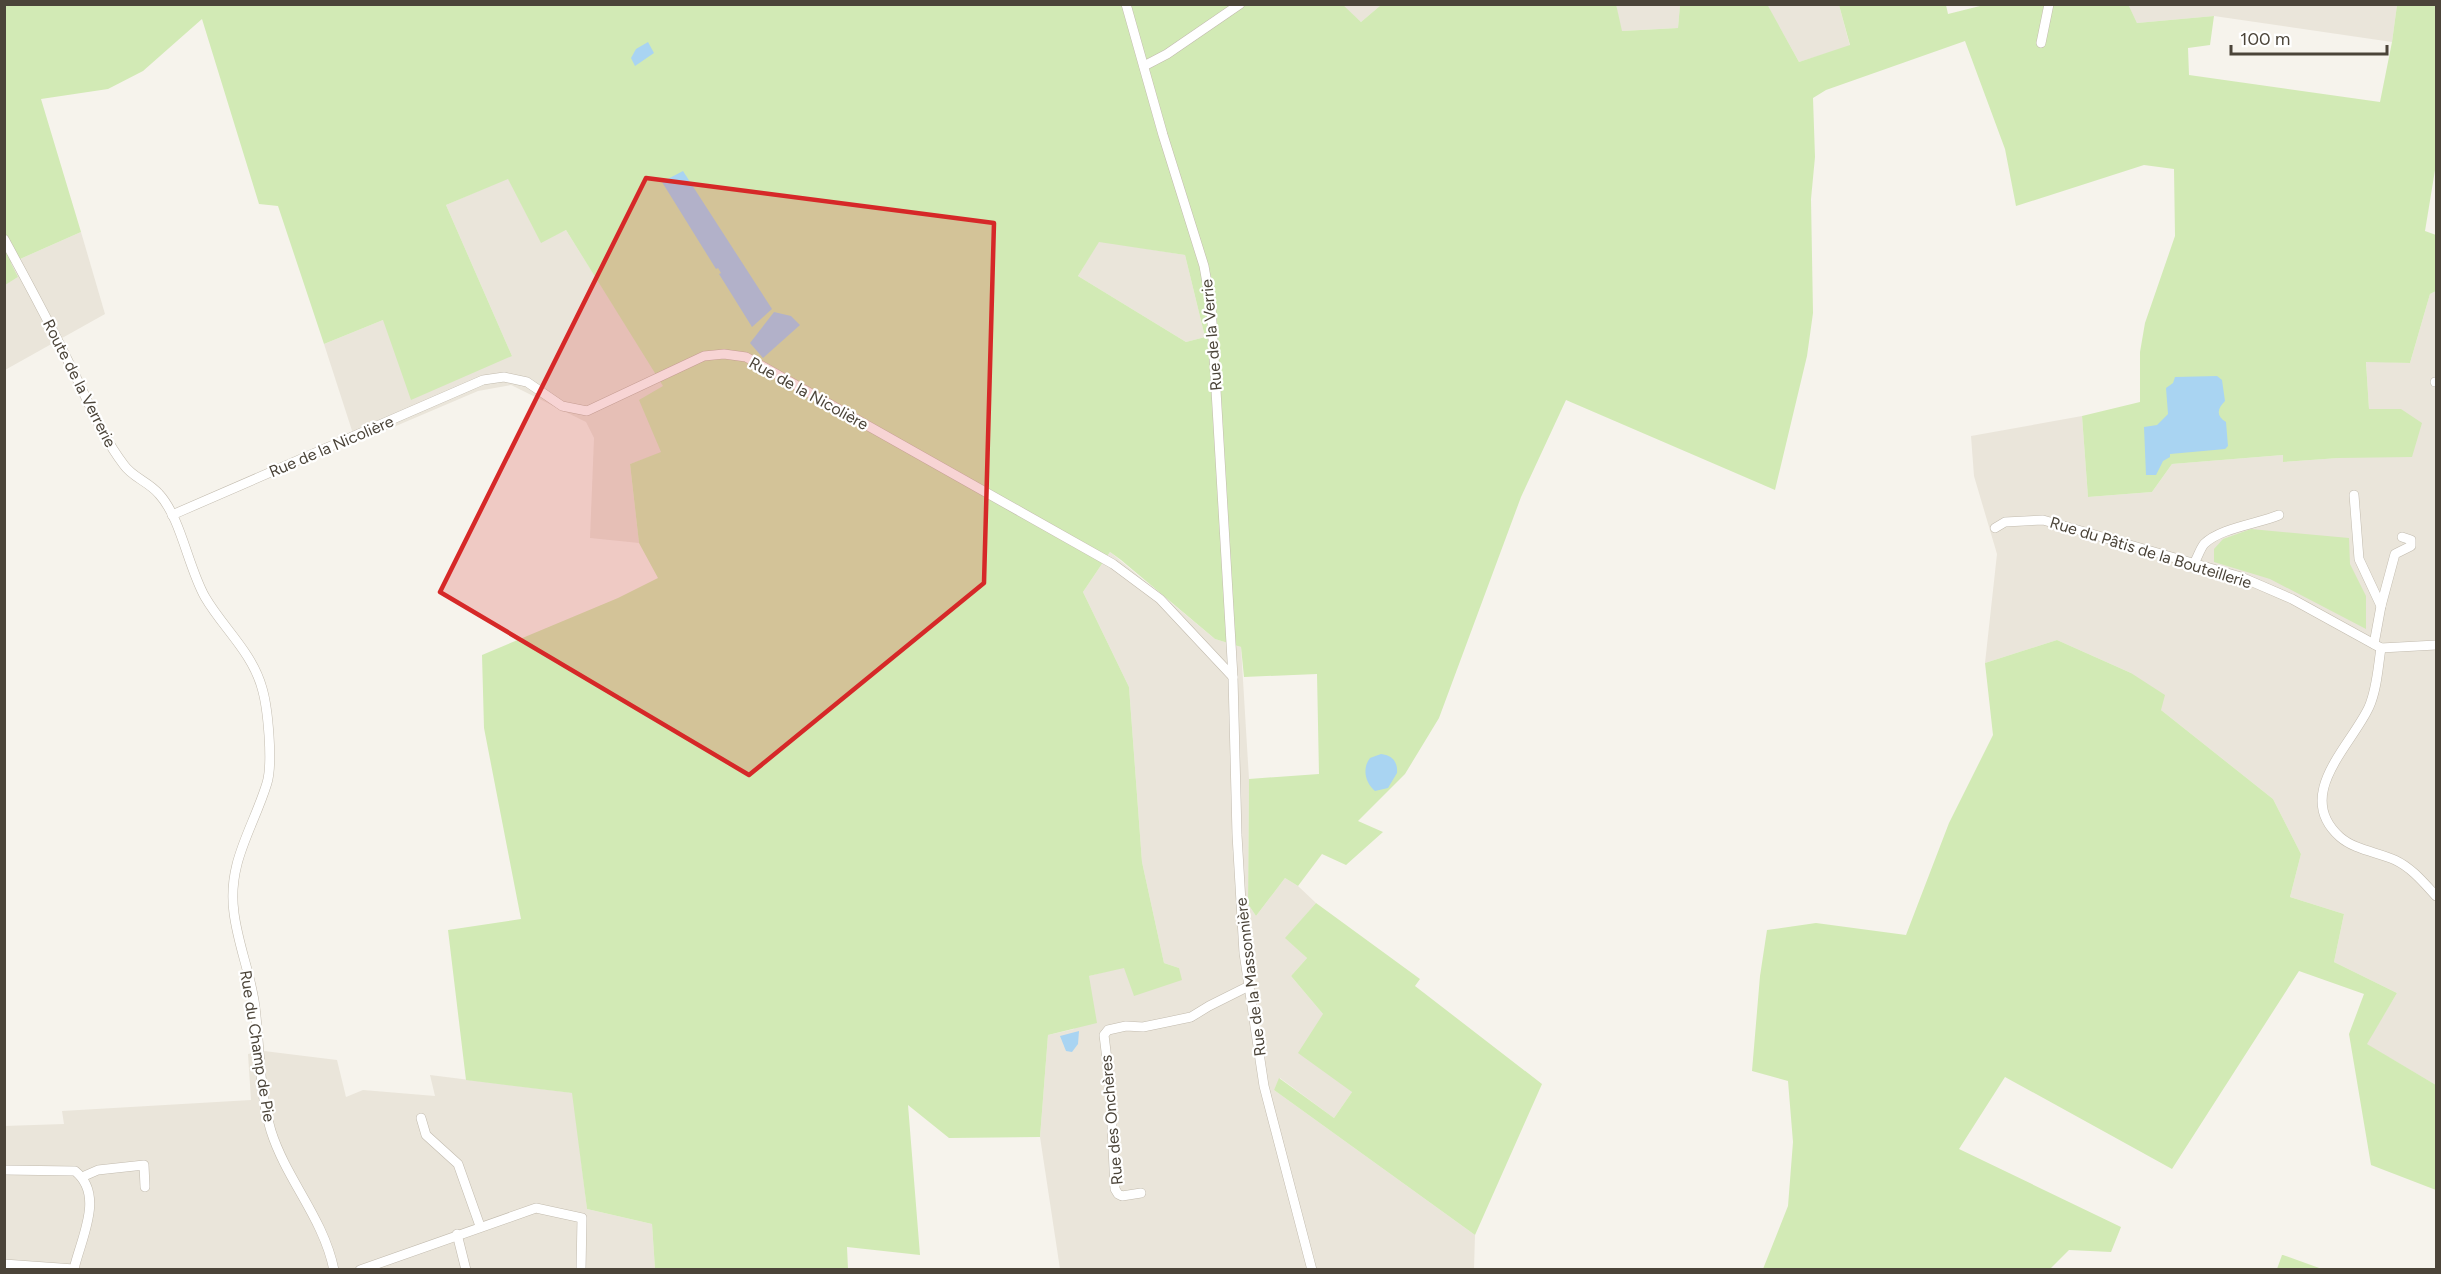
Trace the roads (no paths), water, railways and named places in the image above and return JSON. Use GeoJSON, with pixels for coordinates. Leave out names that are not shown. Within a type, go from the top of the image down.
{"type":"FeatureCollection","features":[{"type":"Feature","properties":{"kind":"street","name":"Rue de la Verrie"},"geometry":{"type":"LineString","coordinates":[[1126,4],[1162,135],[1204,266],[1211,306],[1233,677]]}},
{"type":"Feature","properties":{"kind":"street"},"geometry":{"type":"LineString","coordinates":[[1144,66],[1167,54],[1240,4]]}},
{"type":"Feature","properties":{"kind":"street"},"geometry":{"type":"LineString","coordinates":[[2041,43],[2049,4]]}},
{"type":"Feature","properties":{"kind":"street","name":"Route de la Verrerie"},"geometry":{"type":"LineString","coordinates":[[4,239],[102,430],[125,467],[159,494],[172,515]]}},
{"type":"Feature","properties":{"kind":"street","name":"Rue de la Nicolière"},"geometry":{"type":"LineString","coordinates":[[172,515],[483,380],[504,377],[526,382],[562,406],[587,411],[704,357],[724,354],[746,357],[1113,564],[1160,599],[1233,677]]}},
{"type":"Feature","properties":{"kind":"street"},"geometry":{"type":"LineString","coordinates":[[2354,495],[2359,560],[2381,606]]}},
{"type":"Feature","properties":{"kind":"street","name":"Rue du Champ de Pie"},"geometry":{"type":"LineString","coordinates":[[172,515],[205,597],[255,668],[263,690],[271,764],[268,782],[239,853],[231,883],[234,913],[255,1005],[266,1107],[271,1129],[289,1171],[320,1225],[330,1248],[334,1269]]}},
{"type":"Feature","properties":{"kind":"street"},"geometry":{"type":"LineString","coordinates":[[2193,565],[2204,544],[2222,532],[2258,524],[2279,515]]}},
{"type":"Feature","properties":{"kind":"street","name":"Rue du Pâtis de la Bouteillerie"},"geometry":{"type":"LineString","coordinates":[[1995,528],[2005,522],[2043,520],[2241,577],[2292,599],[2377,646]]}},
{"type":"Feature","properties":{"kind":"street"},"geometry":{"type":"LineString","coordinates":[[2402,537],[2411,540],[2411,546],[2395,554],[2381,606],[2369,707],[2328,775],[2320,800],[2328,823],[2339,836],[2351,844],[2396,861],[2414,873],[2436,896]]}},
{"type":"Feature","properties":{"kind":"street"},"geometry":{"type":"LineString","coordinates":[[2377,646],[2436,645]]}},
{"type":"Feature","properties":{"kind":"street","name":"Rue de la Massonnière"},"geometry":{"type":"LineString","coordinates":[[1233,677],[1241,916],[1249,986],[1264,1086],[1312,1269]]}},
{"type":"Feature","properties":{"kind":"street","name":"Rue des Onchères"},"geometry":{"type":"LineString","coordinates":[[1141,1193],[1122,1196],[1115,1189],[1110,1084],[1104,1035],[1108,1030],[1126,1026],[1143,1027],[1191,1017],[1249,986]]}},
{"type":"Feature","properties":{"kind":"street"},"geometry":{"type":"LineString","coordinates":[[421,1118],[426,1135],[458,1164],[480,1226]]}},
{"type":"Feature","properties":{"kind":"street"},"geometry":{"type":"LineString","coordinates":[[82,1177],[98,1170],[144,1165],[145,1186]]}},
{"type":"Feature","properties":{"kind":"street"},"geometry":{"type":"LineString","coordinates":[[4,1170],[75,1171],[82,1177],[91,1200],[74,1269],[30,1268],[4,1264]]}},
{"type":"Feature","properties":{"kind":"street"},"geometry":{"type":"LineString","coordinates":[[360,1269],[536,1208],[582,1218],[581,1269]]}},
{"type":"Feature","properties":{"kind":"street"},"geometry":{"type":"LineString","coordinates":[[457,1234],[466,1269]]}},
{"type":"Feature","properties":{"kind":"water"},"geometry":{"type":"Polygon","coordinates":[[[648,42],[654,53],[635,66],[631,58],[636,49],[648,42]]]}},
{"type":"Feature","properties":{"kind":"water"},"geometry":{"type":"Polygon","coordinates":[[[683,171],[772,309],[752,327],[719,274],[721,273],[718,268],[716,269],[662,182],[683,171]]]}},
{"type":"Feature","properties":{"kind":"water"},"geometry":{"type":"Polygon","coordinates":[[[774,312],[791,316],[800,325],[763,358],[750,343],[774,312]]]}},
{"type":"Feature","properties":{"kind":"water"},"geometry":{"type":"Polygon","coordinates":[[[2217,376],[2222,380],[2225,401],[2219,412],[2220,417],[2226,422],[2228,446],[2225,449],[2170,454],[2170,457],[2163,461],[2156,475],[2146,475],[2144,427],[2157,425],[2168,414],[2166,388],[2173,383],[2175,377],[2217,376]]]}},
{"type":"Feature","properties":{"kind":"water"},"geometry":{"type":"Polygon","coordinates":[[[1381,754],[1393,760],[1397,773],[1388,788],[1375,791],[1367,780],[1365,771],[1370,758],[1381,754]]]}},
{"type":"Feature","properties":{"kind":"water"},"geometry":{"type":"Polygon","coordinates":[[[1079,1031],[1078,1044],[1072,1052],[1066,1051],[1060,1036],[1079,1031]]]}}]}
